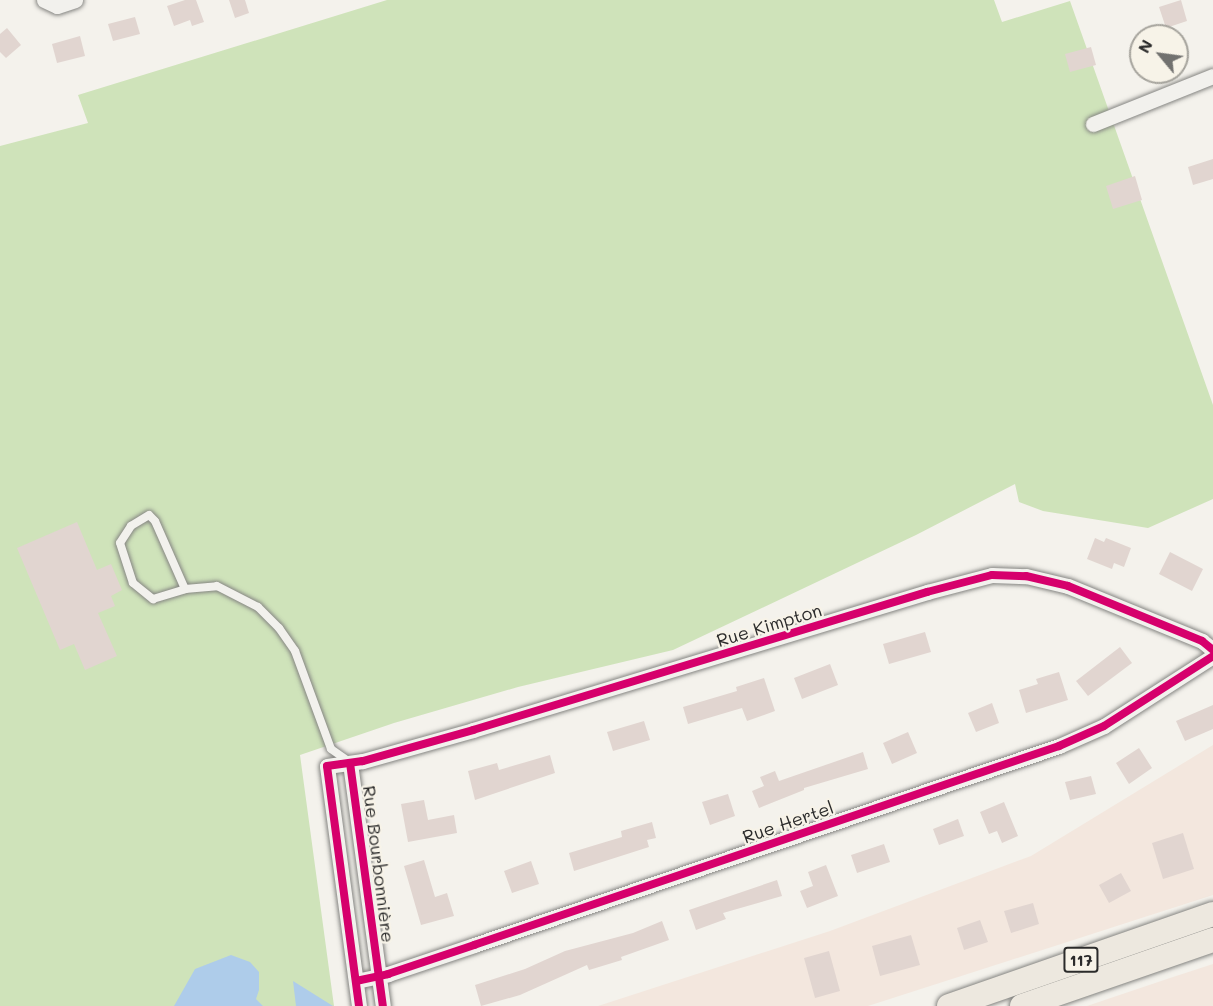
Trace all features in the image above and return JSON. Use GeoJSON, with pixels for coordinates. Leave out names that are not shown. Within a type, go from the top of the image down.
{"type":"FeatureCollection","features":[{"type":"Feature","properties":{"kind":"main road","name":"117"},"geometry":{"type":"LineString","coordinates":[[949,1006],[1213,914]]}},
{"type":"Feature","properties":{"kind":"main road","name":"117"},"geometry":{"type":"LineString","coordinates":[[1022,1006],[1213,940]]}},
{"type":"Feature","properties":{"kind":"street"},"geometry":{"type":"LineString","coordinates":[[44,0],[57,6],[75,0]]}},
{"type":"Feature","properties":{"kind":"street"},"geometry":{"type":"LineString","coordinates":[[1093,124],[1213,76]]}},
{"type":"Feature","properties":{"kind":"street","name":"Rue Kimpton"},"geometry":{"type":"LineString","coordinates":[[327,766],[350,763],[549,708],[927,592],[992,575],[1026,576],[1068,586],[1202,641],[1213,650]]}},
{"type":"Feature","properties":{"kind":"street","name":"Rue Hertel"},"geometry":{"type":"LineString","coordinates":[[356,981],[379,976],[1059,746],[1104,726],[1213,656]]}},
{"type":"Feature","properties":{"kind":"street","name":"Rue Bourbonnière"},"geometry":{"type":"LineString","coordinates":[[350,763],[383,1006]]}},
{"type":"Feature","properties":{"kind":"street","name":"Rue Bourbonnière"},"geometry":{"type":"LineString","coordinates":[[327,766],[359,1006]]}},
{"type":"Feature","properties":{"kind":"lane"},"geometry":{"type":"LineString","coordinates":[[184,589],[155,521],[149,515],[131,526],[120,543],[133,583],[153,599],[184,589],[217,586],[237,594],[258,608],[279,627],[295,651],[332,749],[350,763]]}},
{"type":"Feature","properties":{"kind":"lane"},"geometry":{"type":"LineString","coordinates":[[327,766],[332,749]]}},
{"type":"Feature","properties":{"kind":"shaded area"},"geometry":{"type":"Polygon","coordinates":[[[1213,745],[1213,895],[868,1006],[598,1006],[830,931],[1031,856],[1213,745]]]}},
{"type":"Feature","properties":{"kind":"shaded area"},"geometry":{"type":"Polygon","coordinates":[[[1213,964],[1213,1006],[1087,1006],[1170,978],[1213,964]]]}},
{"type":"Feature","properties":{"kind":"green space"},"geometry":{"type":"Polygon","coordinates":[[[387,0],[994,0],[1002,22],[1070,1],[1213,405],[1213,499],[1148,528],[1043,511],[1019,502],[1015,484],[916,535],[673,650],[518,687],[394,723],[300,755],[334,1006],[0,1006],[0,146],[88,123],[78,95],[387,0]]]}},
{"type":"Feature","properties":{"kind":"water"},"geometry":{"type":"Polygon","coordinates":[[[231,955],[250,962],[259,972],[259,990],[256,999],[263,1006],[174,1006],[195,969],[231,955]]]}},
{"type":"Feature","properties":{"kind":"water"},"geometry":{"type":"Polygon","coordinates":[[[293,981],[333,1006],[296,1006],[293,981]]]}},
{"type":"Feature","properties":{"kind":"building"},"geometry":{"type":"Polygon","coordinates":[[[185,0],[196,0],[204,22],[192,26],[190,20],[174,26],[167,6],[185,0]]]}},
{"type":"Feature","properties":{"kind":"building"},"geometry":{"type":"Polygon","coordinates":[[[229,0],[245,0],[249,13],[235,18],[229,0]]]}},
{"type":"Feature","properties":{"kind":"building"},"geometry":{"type":"Polygon","coordinates":[[[1181,0],[1187,21],[1165,24],[1159,7],[1181,0]]]}},
{"type":"Feature","properties":{"kind":"building"},"geometry":{"type":"Polygon","coordinates":[[[135,17],[140,34],[113,41],[108,24],[135,17]]]}},
{"type":"Feature","properties":{"kind":"building"},"geometry":{"type":"Polygon","coordinates":[[[7,28],[21,45],[6,58],[0,52],[0,34],[7,28]]]}},
{"type":"Feature","properties":{"kind":"building"},"geometry":{"type":"Polygon","coordinates":[[[80,36],[85,56],[57,63],[52,44],[80,36]]]}},
{"type":"Feature","properties":{"kind":"building"},"geometry":{"type":"Polygon","coordinates":[[[1091,47],[1096,65],[1070,72],[1065,54],[1091,47]]]}},
{"type":"Feature","properties":{"kind":"building"},"geometry":{"type":"Polygon","coordinates":[[[1213,159],[1213,179],[1193,185],[1188,167],[1213,159]]]}},
{"type":"Feature","properties":{"kind":"building"},"geometry":{"type":"Polygon","coordinates":[[[1135,176],[1142,200],[1113,209],[1106,186],[1135,176]]]}},
{"type":"Feature","properties":{"kind":"building"},"geometry":{"type":"Polygon","coordinates":[[[77,522],[97,570],[111,564],[122,590],[111,596],[115,606],[98,613],[117,656],[85,670],[74,644],[60,650],[17,548],[77,522]]]}},
{"type":"Feature","properties":{"kind":"building"},"geometry":{"type":"Polygon","coordinates":[[[1095,538],[1104,542],[1106,538],[1131,548],[1124,567],[1114,563],[1112,569],[1087,559],[1095,538]]]}},
{"type":"Feature","properties":{"kind":"building"},"geometry":{"type":"Polygon","coordinates":[[[1170,552],[1203,569],[1192,591],[1159,574],[1170,552]]]}},
{"type":"Feature","properties":{"kind":"building"},"geometry":{"type":"Polygon","coordinates":[[[925,632],[931,652],[889,664],[883,644],[925,632]]]}},
{"type":"Feature","properties":{"kind":"building"},"geometry":{"type":"Polygon","coordinates":[[[1120,647],[1132,663],[1088,696],[1076,681],[1120,647]]]}},
{"type":"Feature","properties":{"kind":"building"},"geometry":{"type":"Polygon","coordinates":[[[830,664],[838,685],[802,699],[794,678],[830,664]]]}},
{"type":"Feature","properties":{"kind":"building"},"geometry":{"type":"Polygon","coordinates":[[[1059,672],[1068,700],[1026,713],[1019,690],[1038,684],[1036,679],[1059,672]]]}},
{"type":"Feature","properties":{"kind":"building"},"geometry":{"type":"Polygon","coordinates":[[[764,678],[775,711],[747,721],[742,708],[688,724],[683,707],[737,691],[736,687],[764,678]]]}},
{"type":"Feature","properties":{"kind":"building"},"geometry":{"type":"Polygon","coordinates":[[[992,703],[999,723],[976,732],[968,713],[992,703]]]}},
{"type":"Feature","properties":{"kind":"building"},"geometry":{"type":"Polygon","coordinates":[[[1213,705],[1213,729],[1185,741],[1176,721],[1213,705]]]}},
{"type":"Feature","properties":{"kind":"building"},"geometry":{"type":"Polygon","coordinates":[[[644,721],[650,740],[613,751],[607,732],[644,721]]]}},
{"type":"Feature","properties":{"kind":"building"},"geometry":{"type":"Polygon","coordinates":[[[908,732],[917,753],[892,764],[883,743],[908,732]]]}},
{"type":"Feature","properties":{"kind":"building"},"geometry":{"type":"Polygon","coordinates":[[[1139,748],[1152,768],[1129,784],[1116,763],[1139,748]]]}},
{"type":"Feature","properties":{"kind":"building"},"geometry":{"type":"Polygon","coordinates":[[[863,752],[868,769],[804,788],[804,790],[759,808],[752,791],[764,786],[760,777],[775,771],[779,781],[863,752]]]}},
{"type":"Feature","properties":{"kind":"building"},"geometry":{"type":"Polygon","coordinates":[[[550,755],[555,773],[475,800],[468,771],[497,763],[499,770],[550,755]]]}},
{"type":"Feature","properties":{"kind":"building"},"geometry":{"type":"Polygon","coordinates":[[[1091,776],[1096,794],[1070,800],[1065,782],[1091,776]]]}},
{"type":"Feature","properties":{"kind":"building"},"geometry":{"type":"Polygon","coordinates":[[[728,794],[735,816],[710,825],[702,802],[728,794]]]}},
{"type":"Feature","properties":{"kind":"building"},"geometry":{"type":"Polygon","coordinates":[[[424,800],[428,820],[454,815],[457,833],[408,842],[401,804],[424,800]]]}},
{"type":"Feature","properties":{"kind":"building"},"geometry":{"type":"Polygon","coordinates":[[[1004,802],[1018,836],[1002,843],[997,831],[989,834],[980,812],[1004,802]]]}},
{"type":"Feature","properties":{"kind":"building"},"geometry":{"type":"Polygon","coordinates":[[[958,819],[964,836],[939,845],[933,829],[958,819]]]}},
{"type":"Feature","properties":{"kind":"building"},"geometry":{"type":"Polygon","coordinates":[[[652,822],[656,838],[647,840],[649,847],[574,871],[569,853],[622,837],[621,831],[652,822]]]}},
{"type":"Feature","properties":{"kind":"building"},"geometry":{"type":"Polygon","coordinates":[[[1183,833],[1194,869],[1163,879],[1152,843],[1183,833]]]}},
{"type":"Feature","properties":{"kind":"building"},"geometry":{"type":"Polygon","coordinates":[[[884,844],[890,862],[857,873],[851,855],[884,844]]]}},
{"type":"Feature","properties":{"kind":"building"},"geometry":{"type":"Polygon","coordinates":[[[424,860],[435,897],[447,893],[454,916],[421,925],[404,866],[424,860]]]}},
{"type":"Feature","properties":{"kind":"building"},"geometry":{"type":"Polygon","coordinates":[[[531,861],[539,884],[512,893],[504,871],[531,861]]]}},
{"type":"Feature","properties":{"kind":"building"},"geometry":{"type":"Polygon","coordinates":[[[826,865],[838,896],[807,908],[800,891],[813,886],[808,872],[826,865]]]}},
{"type":"Feature","properties":{"kind":"building"},"geometry":{"type":"Polygon","coordinates":[[[1121,873],[1131,891],[1109,903],[1099,885],[1121,873]]]}},
{"type":"Feature","properties":{"kind":"building"},"geometry":{"type":"Polygon","coordinates":[[[777,880],[782,896],[723,913],[726,919],[696,930],[689,910],[777,880]]]}},
{"type":"Feature","properties":{"kind":"building"},"geometry":{"type":"Polygon","coordinates":[[[1033,903],[1039,924],[1011,933],[1004,911],[1033,903]]]}},
{"type":"Feature","properties":{"kind":"building"},"geometry":{"type":"Polygon","coordinates":[[[980,920],[988,942],[964,950],[957,928],[980,920]]]}},
{"type":"Feature","properties":{"kind":"building"},"geometry":{"type":"Polygon","coordinates":[[[662,921],[669,940],[621,957],[622,960],[589,970],[587,965],[520,995],[481,1006],[475,985],[525,969],[565,951],[633,933],[662,921]]]}},
{"type":"Feature","properties":{"kind":"building"},"geometry":{"type":"Polygon","coordinates":[[[911,935],[920,965],[880,976],[872,946],[911,935]]]}},
{"type":"Feature","properties":{"kind":"building"},"geometry":{"type":"Polygon","coordinates":[[[829,951],[840,991],[815,998],[804,958],[829,951]]]}},
{"type":"Feature","properties":{"kind":"cycle path"},"geometry":{"type":"LineString","coordinates":[[359,1006],[327,766],[363,761],[473,730],[927,592],[992,575],[1026,576],[1068,586],[1202,641],[1213,650]]}},
{"type":"Feature","properties":{"kind":"cycle path"},"geometry":{"type":"LineString","coordinates":[[356,981],[388,974],[1059,746],[1104,726],[1213,656]]}},
{"type":"Feature","properties":{"kind":"cycle path"},"geometry":{"type":"LineString","coordinates":[[350,763],[383,1006]]}}]}
